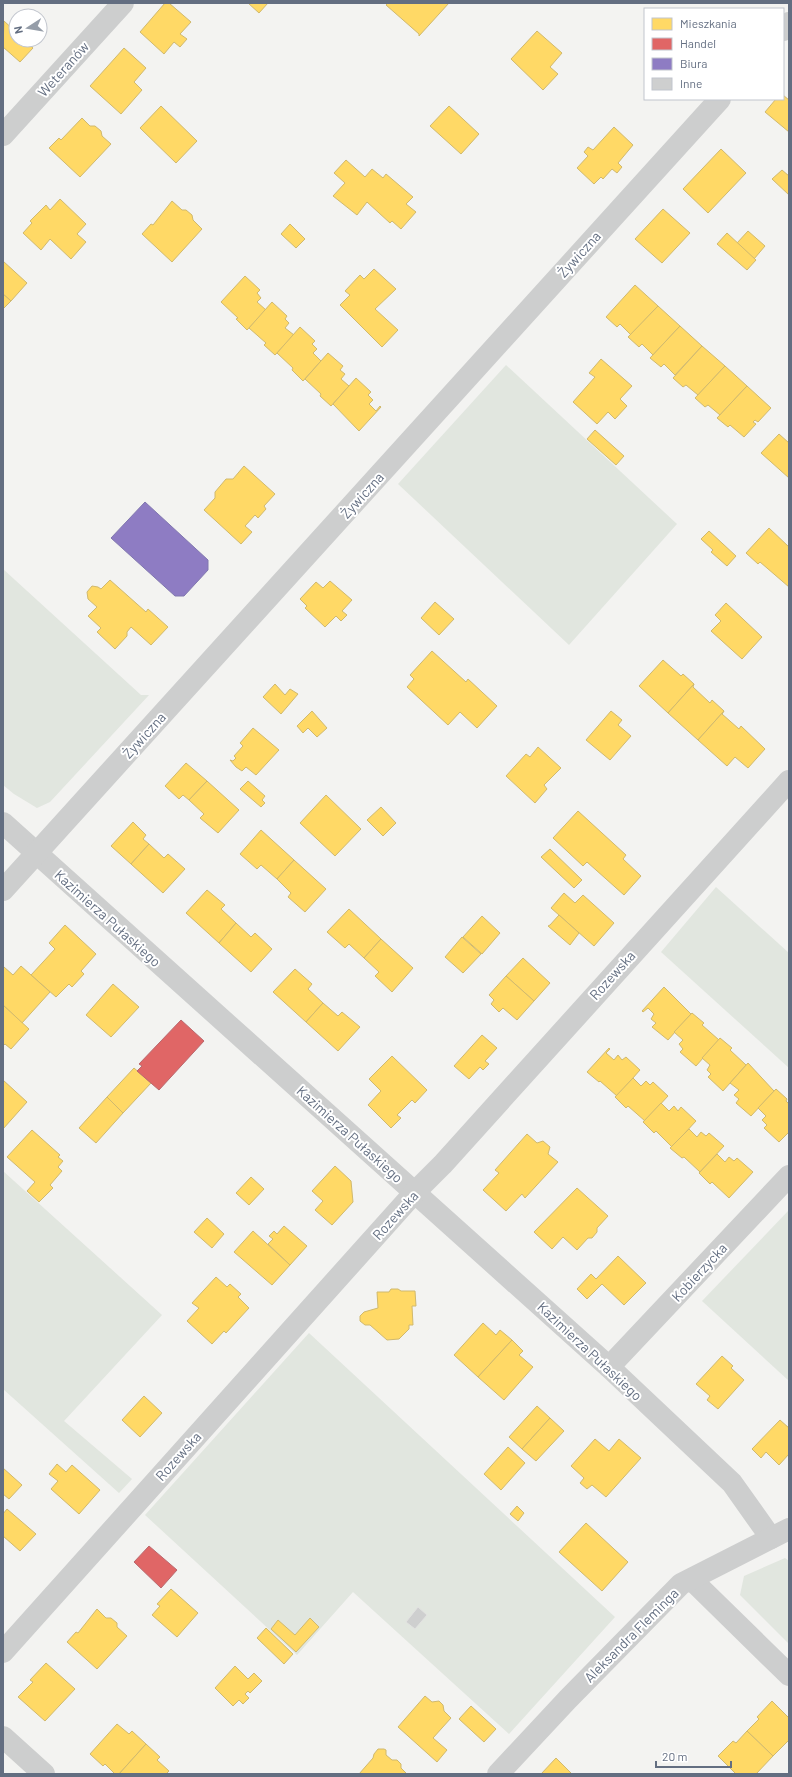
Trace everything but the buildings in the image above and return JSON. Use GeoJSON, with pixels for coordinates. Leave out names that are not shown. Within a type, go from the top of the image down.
{"type":"FeatureCollection","features":[{"type":"Feature","properties":{"kind":"street","name":"Weteranów"},"geometry":{"type":"LineString","coordinates":[[3,135],[123,3]]}},
{"type":"Feature","properties":{"kind":"street","name":"Żywiczna"},"geometry":{"type":"LineString","coordinates":[[3,890],[719,100]]}},
{"type":"Feature","properties":{"kind":"street","name":"Rozewska"},"geometry":{"type":"LineString","coordinates":[[3,1652],[415,1192],[442,1165],[789,781]]}},
{"type":"Feature","properties":{"kind":"street","name":"Kazimierza Pułaskiego"},"geometry":{"type":"LineString","coordinates":[[3,823],[609,1367],[732,1483],[780,1533]]}},
{"type":"Feature","properties":{"kind":"street","name":"Kobierzycka"},"geometry":{"type":"LineString","coordinates":[[609,1367],[789,1176]]}},
{"type":"Feature","properties":{"kind":"street","name":"Aleksandra Fleminga"},"geometry":{"type":"LineString","coordinates":[[498,1774],[568,1699],[681,1584],[692,1580],[780,1533]]}},
{"type":"Feature","properties":{"kind":"street"},"geometry":{"type":"LineString","coordinates":[[692,1580],[789,1675]]}},
{"type":"Feature","properties":{"kind":"street"},"geometry":{"type":"LineString","coordinates":[[3,1737],[44,1774]]}},
{"type":"Feature","properties":{"kind":"shaded area"},"geometry":{"type":"Polygon","coordinates":[[[506,365],[677,524],[569,645],[398,484],[506,365]]]}},
{"type":"Feature","properties":{"kind":"shaded area"},"geometry":{"type":"Polygon","coordinates":[[[3,569],[141,695],[149,695],[50,802],[37,808],[14,794],[3,785],[3,569]]]}},
{"type":"Feature","properties":{"kind":"shaded area"},"geometry":{"type":"Polygon","coordinates":[[[716,887],[789,953],[789,1068],[661,952],[716,887]]]}},
{"type":"Feature","properties":{"kind":"shaded area"},"geometry":{"type":"Polygon","coordinates":[[[3,1171],[162,1315],[64,1421],[132,1479],[119,1493],[3,1389],[3,1171]]]}},
{"type":"Feature","properties":{"kind":"shaded area"},"geometry":{"type":"Polygon","coordinates":[[[789,1210],[789,1381],[702,1301],[789,1210]]]}},
{"type":"Feature","properties":{"kind":"shaded area"},"geometry":{"type":"Polygon","coordinates":[[[309,1333],[615,1617],[509,1734],[353,1592],[297,1655],[145,1515],[309,1333]]]}},
{"type":"Feature","properties":{"kind":"shaded area"},"geometry":{"type":"Polygon","coordinates":[[[785,1558],[789,1561],[789,1644],[740,1595],[744,1576],[785,1558]]]}}]}
